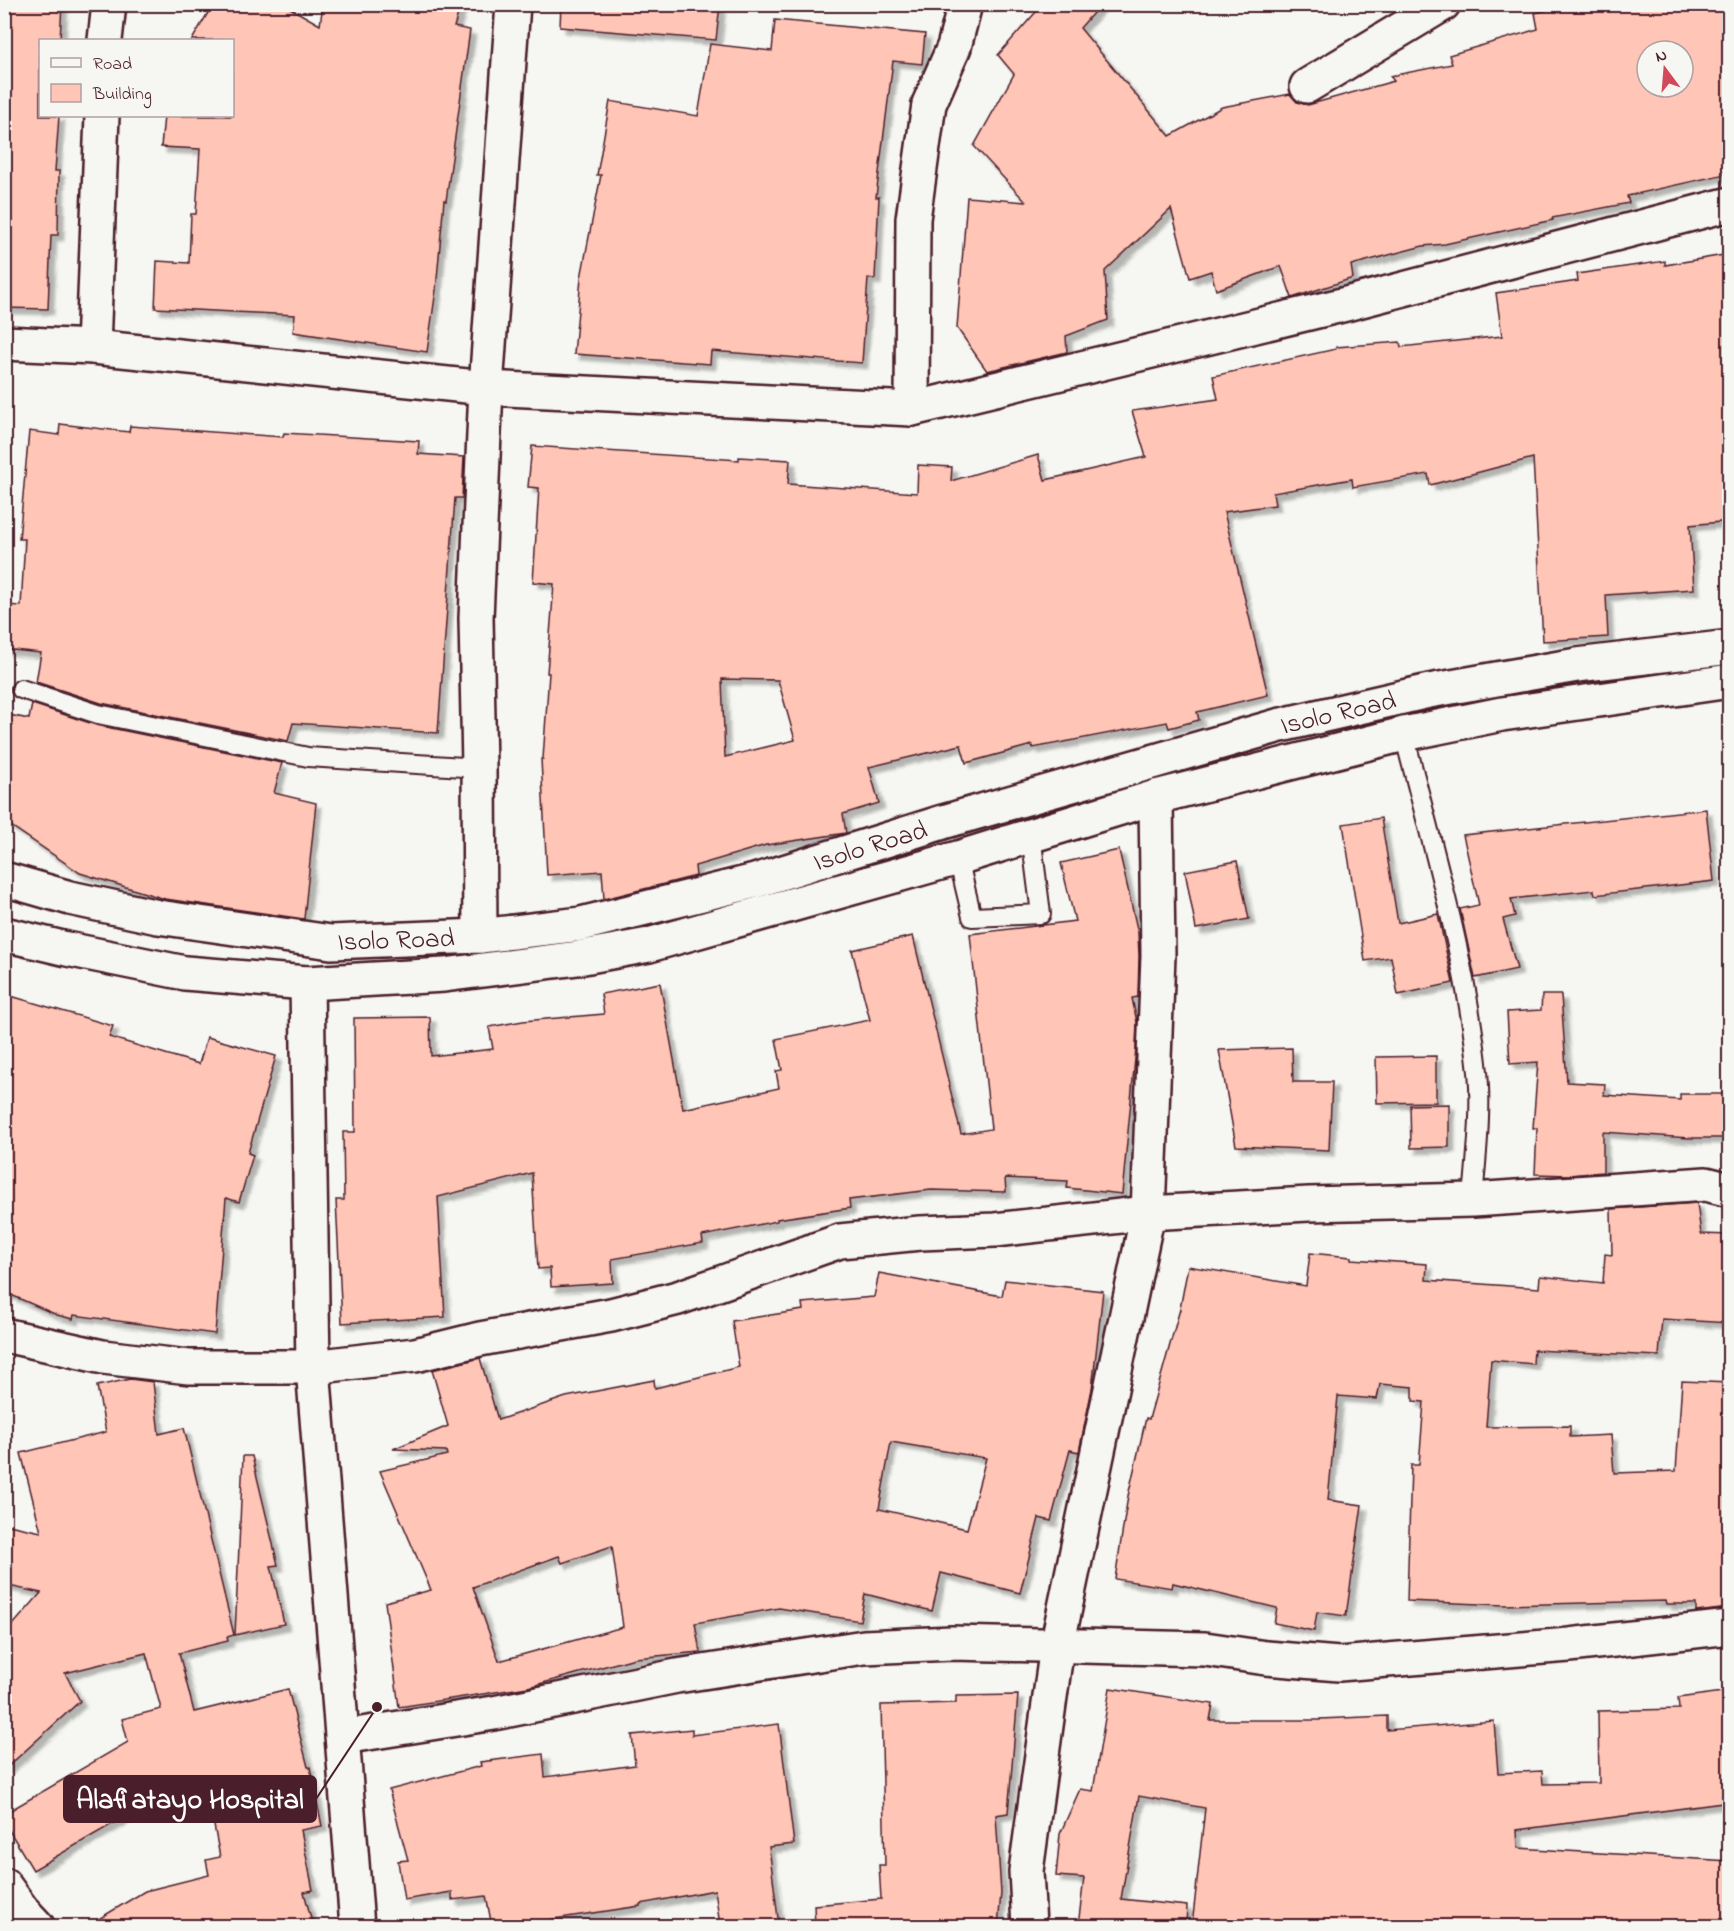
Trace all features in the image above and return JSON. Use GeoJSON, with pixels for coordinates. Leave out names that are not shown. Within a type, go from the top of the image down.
{"type":"FeatureCollection","features":[{"type":"Feature","properties":{"kind":"street"},"geometry":{"type":"LineString","coordinates":[[105,39],[109,4]]}},
{"type":"Feature","properties":{"kind":"street"},"geometry":{"type":"LineString","coordinates":[[480,936],[476,618],[486,388],[513,4]]}},
{"type":"Feature","properties":{"kind":"street"},"geometry":{"type":"LineString","coordinates":[[912,409],[913,219],[929,104],[954,46],[965,4]]}},
{"type":"Feature","properties":{"kind":"street"},"geometry":{"type":"LineString","coordinates":[[1307,86],[1443,4]]}},
{"type":"Feature","properties":{"kind":"street"},"geometry":{"type":"LineString","coordinates":[[93,347],[102,117]]}},
{"type":"Feature","properties":{"kind":"street"},"geometry":{"type":"LineString","coordinates":[[4,343],[93,347],[486,388],[912,409],[1346,304],[1730,204]]}},
{"type":"Feature","properties":{"kind":"street","name":"Isolo Road"},"geometry":{"type":"LineString","coordinates":[[4,879],[70,898],[158,917],[331,942],[480,936],[581,924],[755,881],[943,822],[1277,726],[1430,691],[1577,665],[1730,647]]}},
{"type":"Feature","properties":{"kind":"street","name":"Isolo Road"},"geometry":{"type":"LineString","coordinates":[[4,934],[185,973],[307,983],[444,975],[578,958],[649,945],[958,858],[1156,797],[1404,734],[1502,714],[1730,681]]}},
{"type":"Feature","properties":{"kind":"street"},"geometry":{"type":"LineString","coordinates":[[1029,1926],[1026,1871],[1057,1646],[1148,1213],[1158,956],[1156,797]]}},
{"type":"Feature","properties":{"kind":"street"},"geometry":{"type":"LineString","coordinates":[[943,822],[958,858]]}},
{"type":"Feature","properties":{"kind":"street"},"geometry":{"type":"LineString","coordinates":[[307,983],[313,1367],[357,1926]]}},
{"type":"Feature","properties":{"kind":"street"},"geometry":{"type":"LineString","coordinates":[[4,1335],[103,1358],[189,1367],[313,1367],[415,1355],[480,1339],[611,1315],[678,1298],[840,1241],[920,1233],[995,1230],[1148,1213],[1309,1204],[1473,1200],[1706,1184],[1730,1190]]}},
{"type":"Feature","properties":{"kind":"street"},"geometry":{"type":"LineString","coordinates":[[343,1737],[494,1713],[677,1676],[864,1647],[952,1643],[1205,1649],[1266,1658],[1339,1664],[1569,1645],[1730,1627]]}},
{"type":"Feature","properties":{"kind":"street"},"geometry":{"type":"LineString","coordinates":[[4,1885],[37,1926]]}},
{"type":"Feature","properties":{"kind":"lane"},"geometry":{"type":"LineString","coordinates":[[21,689],[98,714],[308,757],[479,768]]}},
{"type":"Feature","properties":{"kind":"lane"},"geometry":{"type":"LineString","coordinates":[[1404,734],[1466,982],[1478,1075],[1473,1200]]}},
{"type":"Feature","properties":{"kind":"lane"},"geometry":{"type":"LineString","coordinates":[[958,858],[972,917],[1041,914],[1031,835]]}},
{"type":"Feature","properties":{"kind":"building"},"geometry":{"type":"Polygon","coordinates":[[[4,4],[62,4],[60,39],[39,39],[39,117],[59,117],[55,171],[59,171],[58,235],[51,235],[48,309],[4,308],[4,4]]]}},
{"type":"Feature","properties":{"kind":"building"},"geometry":{"type":"Polygon","coordinates":[[[213,4],[283,4],[320,25],[323,4],[461,4],[454,27],[470,30],[446,201],[444,200],[436,290],[427,352],[293,332],[295,315],[155,308],[157,261],[189,263],[191,214],[196,214],[200,149],[161,147],[164,117],[234,117],[234,39],[193,39],[213,4]]]}},
{"type":"Feature","properties":{"kind":"building"},"geometry":{"type":"Polygon","coordinates":[[[561,4],[720,4],[716,40],[560,27],[561,4]]]}},
{"type":"Feature","properties":{"kind":"building"},"geometry":{"type":"Polygon","coordinates":[[[1043,4],[1101,4],[1080,28],[1170,136],[1222,107],[1290,94],[1297,102],[1308,105],[1394,81],[1390,76],[1452,64],[1449,55],[1538,29],[1535,13],[1571,4],[1730,4],[1730,173],[1627,196],[1629,203],[1552,218],[1553,220],[1445,244],[1423,246],[1351,265],[1353,278],[1292,298],[1281,266],[1216,290],[1211,271],[1190,278],[1171,209],[1105,271],[1108,320],[1066,336],[1067,352],[987,371],[957,328],[967,197],[1026,202],[974,146],[1014,74],[998,55],[1043,4]]]}},
{"type":"Feature","properties":{"kind":"building"},"geometry":{"type":"Polygon","coordinates":[[[775,20],[925,34],[922,64],[893,61],[876,197],[879,197],[875,279],[868,278],[862,363],[711,351],[710,364],[574,354],[581,278],[601,175],[597,175],[610,101],[698,116],[710,44],[772,51],[775,20]]]}},
{"type":"Feature","properties":{"kind":"building"},"geometry":{"type":"Polygon","coordinates":[[[1730,254],[1730,521],[1690,525],[1694,589],[1606,595],[1608,637],[1543,641],[1533,458],[1430,485],[1428,474],[1353,487],[1352,479],[1273,493],[1275,505],[1224,512],[1268,695],[1197,712],[1199,720],[1169,728],[1167,722],[1033,748],[1032,745],[966,763],[961,745],[869,767],[879,803],[843,814],[846,833],[766,845],[695,866],[696,876],[604,899],[602,871],[547,875],[541,759],[543,759],[554,584],[533,582],[539,488],[528,487],[532,446],[739,460],[739,457],[790,460],[788,484],[917,493],[918,465],[952,467],[951,481],[1038,455],[1045,480],[1146,457],[1132,411],[1218,399],[1213,376],[1336,349],[1336,347],[1400,342],[1401,347],[1502,336],[1496,293],[1578,281],[1577,274],[1665,261],[1665,265],[1730,254]],[[722,679],[725,757],[795,740],[778,680],[722,679]]]}},
{"type":"Feature","properties":{"kind":"building"},"geometry":{"type":"Polygon","coordinates":[[[60,424],[129,432],[130,426],[283,437],[284,433],[419,441],[418,454],[464,457],[462,498],[455,498],[438,733],[293,723],[288,741],[101,703],[36,682],[41,653],[4,649],[4,605],[21,606],[25,539],[19,539],[29,431],[59,435],[60,424]]]}},
{"type":"Feature","properties":{"kind":"building"},"geometry":{"type":"Polygon","coordinates":[[[32,704],[96,725],[282,763],[274,793],[316,803],[304,919],[165,899],[80,873],[4,821],[4,740],[9,715],[29,719],[32,704]]]}},
{"type":"Feature","properties":{"kind":"building"},"geometry":{"type":"Polygon","coordinates":[[[1706,809],[1714,881],[1595,895],[1594,890],[1511,899],[1515,916],[1503,919],[1517,969],[1475,978],[1460,909],[1479,905],[1463,835],[1706,809]]]}},
{"type":"Feature","properties":{"kind":"building"},"geometry":{"type":"Polygon","coordinates":[[[1381,818],[1398,923],[1438,914],[1453,983],[1398,995],[1391,957],[1365,961],[1343,824],[1381,818]]]}},
{"type":"Feature","properties":{"kind":"building"},"geometry":{"type":"Polygon","coordinates":[[[1119,850],[1138,933],[1139,956],[1138,997],[1132,998],[1137,1022],[1136,1048],[1122,1194],[1067,1188],[1068,1181],[1005,1178],[1006,1192],[931,1190],[849,1200],[850,1208],[777,1219],[777,1221],[702,1236],[703,1243],[612,1259],[613,1283],[551,1287],[550,1268],[538,1269],[532,1173],[438,1197],[445,1317],[342,1323],[336,1200],[344,1200],[343,1132],[355,1132],[354,1018],[430,1017],[431,1056],[493,1049],[489,1027],[523,1021],[604,1014],[601,994],[660,983],[683,1109],[779,1088],[776,1071],[782,1070],[776,1039],[870,1020],[852,950],[913,936],[961,1134],[991,1129],[970,934],[1075,921],[1061,863],[1119,850]]]}},
{"type":"Feature","properties":{"kind":"building"},"geometry":{"type":"Polygon","coordinates":[[[1237,861],[1249,919],[1196,929],[1185,871],[1237,861]]]}},
{"type":"Feature","properties":{"kind":"building"},"geometry":{"type":"Polygon","coordinates":[[[4,994],[113,1026],[109,1037],[199,1064],[207,1037],[276,1056],[248,1153],[253,1155],[239,1202],[226,1198],[215,1334],[74,1315],[73,1319],[57,1315],[4,1292],[4,994]]]}},
{"type":"Feature","properties":{"kind":"building"},"geometry":{"type":"Polygon","coordinates":[[[1542,995],[1561,995],[1567,1082],[1605,1084],[1604,1095],[1680,1100],[1680,1094],[1730,1094],[1730,1138],[1689,1138],[1603,1132],[1603,1172],[1569,1175],[1535,1174],[1537,1128],[1533,1128],[1538,1062],[1510,1064],[1507,1012],[1541,1010],[1542,995]]]}},
{"type":"Feature","properties":{"kind":"building"},"geometry":{"type":"Polygon","coordinates":[[[1292,1048],[1293,1082],[1332,1082],[1329,1150],[1236,1146],[1219,1050],[1292,1048]]]}},
{"type":"Feature","properties":{"kind":"building"},"geometry":{"type":"Polygon","coordinates":[[[1436,1056],[1436,1102],[1377,1103],[1376,1057],[1436,1056]]]}},
{"type":"Feature","properties":{"kind":"building"},"geometry":{"type":"Polygon","coordinates":[[[1449,1104],[1449,1147],[1411,1148],[1410,1105],[1449,1104]]]}},
{"type":"Feature","properties":{"kind":"building"},"geometry":{"type":"Polygon","coordinates":[[[1697,1203],[1701,1234],[1730,1235],[1730,1323],[1662,1319],[1659,1356],[1534,1350],[1533,1364],[1491,1360],[1486,1427],[1570,1426],[1570,1437],[1611,1435],[1614,1473],[1676,1471],[1682,1381],[1730,1383],[1729,1608],[1696,1612],[1696,1604],[1667,1604],[1666,1601],[1504,1605],[1407,1601],[1411,1465],[1419,1465],[1424,1402],[1413,1401],[1413,1387],[1380,1384],[1377,1399],[1338,1396],[1328,1500],[1362,1505],[1346,1616],[1317,1612],[1314,1631],[1274,1623],[1277,1608],[1173,1583],[1172,1588],[1115,1579],[1128,1496],[1146,1418],[1149,1419],[1180,1309],[1188,1266],[1306,1286],[1310,1253],[1351,1257],[1351,1259],[1427,1264],[1426,1280],[1539,1288],[1540,1276],[1603,1283],[1605,1254],[1612,1255],[1611,1209],[1697,1203]]]}},
{"type":"Feature","properties":{"kind":"building"},"geometry":{"type":"Polygon","coordinates":[[[879,1273],[1002,1296],[1005,1280],[1103,1291],[1092,1389],[1079,1452],[1070,1450],[1051,1521],[1039,1518],[1020,1593],[941,1573],[932,1611],[865,1594],[860,1621],[779,1608],[695,1623],[700,1652],[635,1658],[528,1687],[399,1707],[385,1602],[431,1590],[380,1471],[447,1455],[446,1451],[393,1449],[448,1426],[432,1370],[480,1358],[498,1420],[566,1397],[654,1380],[655,1388],[739,1367],[732,1321],[803,1310],[802,1303],[874,1297],[879,1273]],[[891,1442],[879,1509],[967,1529],[986,1458],[891,1442]],[[612,1546],[562,1563],[559,1556],[473,1587],[499,1661],[623,1627],[612,1546]]]}},
{"type":"Feature","properties":{"kind":"building"},"geometry":{"type":"Polygon","coordinates":[[[130,1379],[153,1382],[159,1434],[184,1428],[234,1635],[227,1637],[228,1641],[179,1653],[194,1712],[288,1689],[308,1767],[310,1767],[322,1826],[301,1830],[313,1890],[304,1892],[313,1926],[87,1926],[145,1891],[209,1875],[206,1860],[220,1857],[205,1778],[135,1800],[140,1808],[33,1870],[4,1822],[4,1814],[128,1742],[122,1719],[161,1709],[146,1653],[65,1673],[80,1701],[4,1770],[4,1635],[41,1593],[4,1585],[4,1524],[41,1532],[21,1453],[106,1432],[97,1386],[130,1379]]]}},
{"type":"Feature","properties":{"kind":"building"},"geometry":{"type":"Polygon","coordinates":[[[243,1456],[252,1456],[278,1565],[271,1566],[284,1624],[235,1635],[243,1456]]]}},
{"type":"Feature","properties":{"kind":"building"},"geometry":{"type":"Polygon","coordinates":[[[1110,1688],[1213,1704],[1210,1720],[1320,1720],[1387,1716],[1387,1730],[1494,1721],[1498,1773],[1542,1771],[1543,1784],[1599,1783],[1598,1711],[1679,1709],[1678,1698],[1730,1691],[1730,1802],[1517,1830],[1518,1848],[1730,1861],[1730,1926],[1266,1926],[1224,1922],[1223,1926],[1192,1926],[1205,1808],[1139,1796],[1121,1899],[1187,1906],[1186,1926],[1078,1926],[1084,1878],[1056,1876],[1060,1834],[1080,1789],[1093,1791],[1110,1688]]]}},
{"type":"Feature","properties":{"kind":"building"},"geometry":{"type":"Polygon","coordinates":[[[1018,1695],[1008,1813],[996,1815],[1001,1893],[998,1926],[815,1926],[814,1905],[881,1899],[879,1865],[885,1865],[881,1705],[956,1703],[956,1696],[1018,1695]]]}},
{"type":"Feature","properties":{"kind":"building"},"geometry":{"type":"Polygon","coordinates":[[[779,1724],[794,1844],[769,1847],[779,1926],[720,1926],[715,1890],[640,1904],[640,1906],[533,1922],[534,1926],[492,1926],[486,1896],[452,1900],[452,1892],[404,1900],[398,1861],[408,1860],[389,1790],[481,1766],[480,1762],[543,1754],[545,1777],[635,1765],[632,1735],[692,1729],[692,1735],[779,1724]]]}},
{"type":"Feature","properties":{"kind":"place","name":"Alafiatayo Hospital"},"geometry":{"type":"Point","coordinates":[377,1707]}}]}
